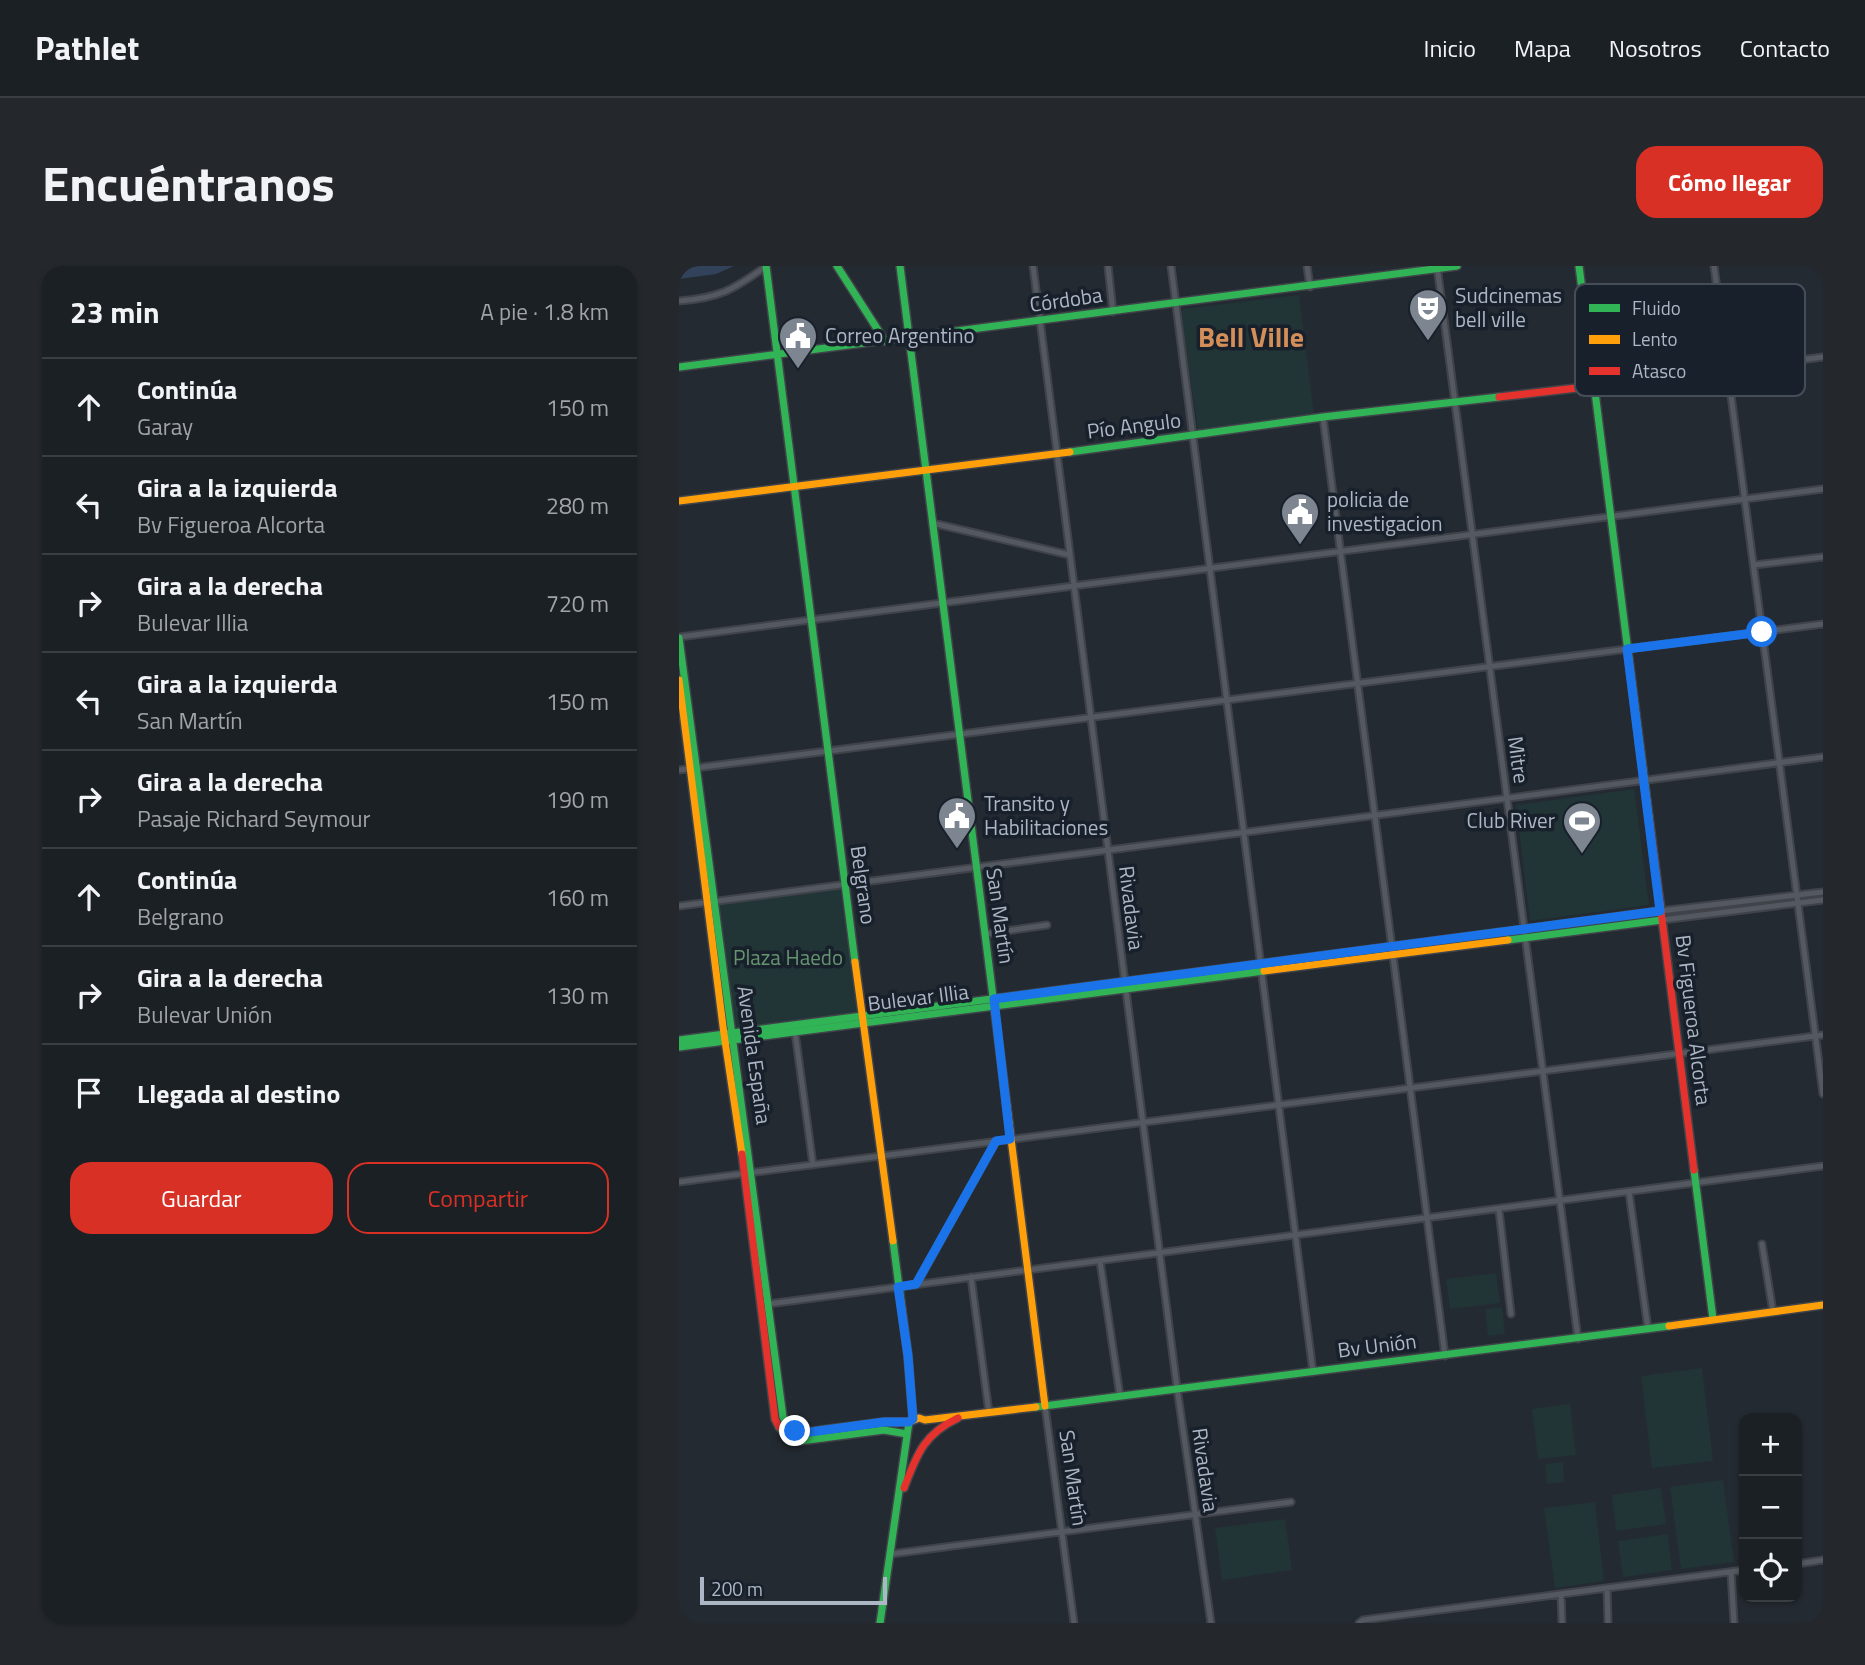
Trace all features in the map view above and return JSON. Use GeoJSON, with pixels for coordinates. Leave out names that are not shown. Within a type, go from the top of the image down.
{"type":"FeatureCollection","features":[{"type":"Feature","properties":{"kind":"main road","name":"Belgrano"},"geometry":{"type":"LineString","coordinates":[[765,266],[908,1356],[911,1420]]}},
{"type":"Feature","properties":{"kind":"main road","name":"San Martín"},"geometry":{"type":"LineString","coordinates":[[900,266],[1045,1405]]}},
{"type":"Feature","properties":{"kind":"main road","name":"Córdoba"},"geometry":{"type":"LineString","coordinates":[[679,367],[1457,266]]}},
{"type":"Feature","properties":{"kind":"main road","name":"Bv Figueroa Alcorta"},"geometry":{"type":"LineString","coordinates":[[1579,266],[1581,284]]}},
{"type":"Feature","properties":{"kind":"main road"},"geometry":{"type":"LineString","coordinates":[[840,267],[885,341]]}},
{"type":"Feature","properties":{"kind":"main road","name":"Pío Angulo"},"geometry":{"type":"LineString","coordinates":[[679,501],[1575,388]]}},
{"type":"Feature","properties":{"kind":"main road","name":"Bv Figueroa Alcorta"},"geometry":{"type":"LineString","coordinates":[[1595,396],[1713,1319]]}},
{"type":"Feature","properties":{"kind":"main road","name":"Avenida España"},"geometry":{"type":"LineString","coordinates":[[679,637],[748,1172],[775,1419],[779,1429],[792,1435]]}},
{"type":"Feature","properties":{"kind":"main road","name":"Avenida España"},"geometry":{"type":"LineString","coordinates":[[679,680],[694,768]]}},
{"type":"Feature","properties":{"kind":"main road","name":"Bulevar Illia"},"geometry":{"type":"LineString","coordinates":[[679,1047],[729,1037],[862,1019],[1661,916]]}},
{"type":"Feature","properties":{"kind":"main road","name":"Bulevar Illia"},"geometry":{"type":"LineString","coordinates":[[679,1040],[795,1032],[862,1019]]}},
{"type":"Feature","properties":{"kind":"main road","name":"Bv Unión"},"geometry":{"type":"LineString","coordinates":[[925,1420],[1823,1306]]}},
{"type":"Feature","properties":{"kind":"main road"},"geometry":{"type":"LineString","coordinates":[[899,1499],[923,1441],[945,1423],[963,1416]]}},
{"type":"Feature","properties":{"kind":"main road"},"geometry":{"type":"LineString","coordinates":[[880,1623],[911,1420]]}},
{"type":"Feature","properties":{"kind":"main road"},"geometry":{"type":"LineString","coordinates":[[792,1435],[911,1420],[925,1420],[930,1426],[930,1434]]}},
{"type":"Feature","properties":{"kind":"main road"},"geometry":{"type":"LineString","coordinates":[[792,1435],[800,1441],[884,1430],[907,1435],[914,1441],[923,1441]]}},
{"type":"Feature","properties":{"kind":"street"},"geometry":{"type":"LineString","coordinates":[[679,301],[733,290],[765,266]]}},
{"type":"Feature","properties":{"kind":"street","name":"Rivadavia"},"geometry":{"type":"LineString","coordinates":[[1033,266],[1177,1388],[1211,1623]]}},
{"type":"Feature","properties":{"kind":"street"},"geometry":{"type":"LineString","coordinates":[[1108,266],[1114,312]]}},
{"type":"Feature","properties":{"kind":"street"},"geometry":{"type":"LineString","coordinates":[[1171,266],[1313,1372]]}},
{"type":"Feature","properties":{"kind":"street"},"geometry":{"type":"LineString","coordinates":[[1307,266],[1310,287]]}},
{"type":"Feature","properties":{"kind":"street"},"geometry":{"type":"LineString","coordinates":[[1714,266],[1716,284]]}},
{"type":"Feature","properties":{"kind":"street","name":"Mitre"},"geometry":{"type":"LineString","coordinates":[[1437,267],[1578,1339]]}},
{"type":"Feature","properties":{"kind":"street"},"geometry":{"type":"LineString","coordinates":[[1805,358],[1823,356]]}},
{"type":"Feature","properties":{"kind":"street"},"geometry":{"type":"LineString","coordinates":[[1731,396],[1823,1094]]}},
{"type":"Feature","properties":{"kind":"street"},"geometry":{"type":"LineString","coordinates":[[1323,418],[1445,1356]]}},
{"type":"Feature","properties":{"kind":"street"},"geometry":{"type":"LineString","coordinates":[[679,637],[1823,489]]}},
{"type":"Feature","properties":{"kind":"street"},"geometry":{"type":"LineString","coordinates":[[932,523],[1070,555]]}},
{"type":"Feature","properties":{"kind":"street"},"geometry":{"type":"LineString","coordinates":[[1754,565],[1823,557]]}},
{"type":"Feature","properties":{"kind":"street"},"geometry":{"type":"LineString","coordinates":[[679,770],[1823,624]]}},
{"type":"Feature","properties":{"kind":"street"},"geometry":{"type":"LineString","coordinates":[[679,906],[1823,757]]}},
{"type":"Feature","properties":{"kind":"street"},"geometry":{"type":"LineString","coordinates":[[1661,916],[1823,891]]}},
{"type":"Feature","properties":{"kind":"street"},"geometry":{"type":"LineString","coordinates":[[1661,916],[1823,900]]}},
{"type":"Feature","properties":{"kind":"street"},"geometry":{"type":"LineString","coordinates":[[985,934],[1047,925]]}},
{"type":"Feature","properties":{"kind":"street"},"geometry":{"type":"LineString","coordinates":[[795,1032],[813,1165]]}},
{"type":"Feature","properties":{"kind":"street"},"geometry":{"type":"LineString","coordinates":[[679,1182],[1823,1035]]}},
{"type":"Feature","properties":{"kind":"street"},"geometry":{"type":"LineString","coordinates":[[916,1284],[996,1141]]}},
{"type":"Feature","properties":{"kind":"street"},"geometry":{"type":"LineString","coordinates":[[764,1304],[1823,1166]]}},
{"type":"Feature","properties":{"kind":"street"},"geometry":{"type":"LineString","coordinates":[[1629,1192],[1649,1329]]}},
{"type":"Feature","properties":{"kind":"street"},"geometry":{"type":"LineString","coordinates":[[1499,1210],[1511,1314]]}},
{"type":"Feature","properties":{"kind":"street"},"geometry":{"type":"LineString","coordinates":[[1762,1244],[1773,1312]]}},
{"type":"Feature","properties":{"kind":"street"},"geometry":{"type":"LineString","coordinates":[[1100,1261],[1120,1396]]}},
{"type":"Feature","properties":{"kind":"street"},"geometry":{"type":"LineString","coordinates":[[971,1277],[989,1413]]}},
{"type":"Feature","properties":{"kind":"street","name":"San Martín"},"geometry":{"type":"LineString","coordinates":[[1045,1405],[1074,1623]]}},
{"type":"Feature","properties":{"kind":"street"},"geometry":{"type":"LineString","coordinates":[[891,1554],[1291,1502]]}},
{"type":"Feature","properties":{"kind":"street"},"geometry":{"type":"LineString","coordinates":[[1802,1562],[1823,1560]]}},
{"type":"Feature","properties":{"kind":"street"},"geometry":{"type":"LineString","coordinates":[[1359,1623],[1363,1620],[1739,1571]]}},
{"type":"Feature","properties":{"kind":"street"},"geometry":{"type":"LineString","coordinates":[[1731,1572],[1734,1623]]}},
{"type":"Feature","properties":{"kind":"street"},"geometry":{"type":"LineString","coordinates":[[1607,1588],[1608,1623]]}},
{"type":"Feature","properties":{"kind":"street"},"geometry":{"type":"LineString","coordinates":[[1561,1594],[1562,1623]]}},
{"type":"Feature","properties":{"kind":"street"},"geometry":{"type":"LineString","coordinates":[[1413,1614],[1414,1623]]}},
{"type":"Feature","properties":{"kind":"green space"},"geometry":{"type":"Polygon","coordinates":[[[1299,295],[1314,414],[1198,430],[1181,313],[1183,309],[1299,295]]]}},
{"type":"Feature","properties":{"kind":"green space","name":"Club River"},"geometry":{"type":"Polygon","coordinates":[[[1634,789],[1649,905],[1530,921],[1516,805],[1634,789]]]}},
{"type":"Feature","properties":{"kind":"green space","name":"Plaza Haedo"},"geometry":{"type":"Polygon","coordinates":[[[840,887],[858,1014],[735,1031],[718,903],[840,887]]]}},
{"type":"Feature","properties":{"kind":"green space"},"geometry":{"type":"Polygon","coordinates":[[[1496,1273],[1500,1303],[1450,1309],[1446,1279],[1496,1273]]]}},
{"type":"Feature","properties":{"kind":"green space"},"geometry":{"type":"Polygon","coordinates":[[[1502,1307],[1505,1334],[1488,1336],[1485,1309],[1502,1307]]]}},
{"type":"Feature","properties":{"kind":"green space"},"geometry":{"type":"Polygon","coordinates":[[[1702,1368],[1713,1461],[1652,1468],[1641,1376],[1702,1368]]]}},
{"type":"Feature","properties":{"kind":"green space"},"geometry":{"type":"Polygon","coordinates":[[[1570,1404],[1576,1455],[1538,1459],[1532,1409],[1570,1404]]]}},
{"type":"Feature","properties":{"kind":"green space"},"geometry":{"type":"Polygon","coordinates":[[[1563,1462],[1564,1482],[1547,1484],[1545,1464],[1563,1462]]]}},
{"type":"Feature","properties":{"kind":"green space"},"geometry":{"type":"Polygon","coordinates":[[[1723,1480],[1734,1562],[1681,1569],[1670,1487],[1723,1480]]]}},
{"type":"Feature","properties":{"kind":"green space"},"geometry":{"type":"Polygon","coordinates":[[[1661,1488],[1666,1524],[1616,1531],[1612,1495],[1661,1488]]]}},
{"type":"Feature","properties":{"kind":"green space"},"geometry":{"type":"Polygon","coordinates":[[[1595,1502],[1604,1581],[1555,1588],[1544,1508],[1595,1502]]]}},
{"type":"Feature","properties":{"kind":"green space"},"geometry":{"type":"Polygon","coordinates":[[[1285,1519],[1292,1570],[1222,1580],[1215,1528],[1285,1519]]]}},
{"type":"Feature","properties":{"kind":"green space"},"geometry":{"type":"Polygon","coordinates":[[[1668,1534],[1672,1570],[1623,1577],[1618,1541],[1668,1534]]]}},
{"type":"Feature","properties":{"kind":"water"},"geometry":{"type":"Polygon","coordinates":[[[679,266],[734,266],[716,274],[679,279],[679,266]]]}},
{"type":"Feature","properties":{"kind":"traffic: fast"},"geometry":{"type":"LineString","coordinates":[[766,266],[855,962]]}},
{"type":"Feature","properties":{"kind":"traffic: fast"},"geometry":{"type":"LineString","coordinates":[[837,266],[885,341]]}},
{"type":"Feature","properties":{"kind":"traffic: fast"},"geometry":{"type":"LineString","coordinates":[[900,266],[1000,1052]]}},
{"type":"Feature","properties":{"kind":"traffic: fast"},"geometry":{"type":"LineString","coordinates":[[679,367],[1457,266]]}},
{"type":"Feature","properties":{"kind":"traffic: fast"},"geometry":{"type":"LineString","coordinates":[[1579,266],[1581,284]]}},
{"type":"Feature","properties":{"kind":"traffic: fast"},"geometry":{"type":"LineString","coordinates":[[1596,396],[1649,817]]}},
{"type":"Feature","properties":{"kind":"traffic: fast"},"geometry":{"type":"LineString","coordinates":[[1070,452],[1323,417],[1499,397]]}},
{"type":"Feature","properties":{"kind":"traffic: fast"},"geometry":{"type":"LineString","coordinates":[[679,638],[783,1417],[790,1427],[799,1432],[822,1430]]}},
{"type":"Feature","properties":{"kind":"traffic: fast"},"geometry":{"type":"LineString","coordinates":[[1508,940],[1662,920]]}},
{"type":"Feature","properties":{"kind":"traffic: fast"},"geometry":{"type":"LineString","coordinates":[[679,1040],[1503,932]]}},
{"type":"Feature","properties":{"kind":"traffic: fast"},"geometry":{"type":"LineString","coordinates":[[679,1047],[1264,971]]}},
{"type":"Feature","properties":{"kind":"traffic: fast"},"geometry":{"type":"LineString","coordinates":[[1694,1170],[1713,1319]]}},
{"type":"Feature","properties":{"kind":"traffic: fast"},"geometry":{"type":"LineString","coordinates":[[893,1241],[913,1419]]}},
{"type":"Feature","properties":{"kind":"traffic: fast"},"geometry":{"type":"LineString","coordinates":[[1036,1407],[1669,1326]]}},
{"type":"Feature","properties":{"kind":"traffic: fast"},"geometry":{"type":"LineString","coordinates":[[880,1623],[909,1422]]}},
{"type":"Feature","properties":{"kind":"traffic: fast"},"geometry":{"type":"LineString","coordinates":[[779,1427],[787,1436],[800,1441],[884,1430],[907,1434]]}},
{"type":"Feature","properties":{"kind":"traffic: slow"},"geometry":{"type":"LineString","coordinates":[[679,501],[1070,452]]}},
{"type":"Feature","properties":{"kind":"traffic: slow"},"geometry":{"type":"LineString","coordinates":[[679,680],[742,1154]]}},
{"type":"Feature","properties":{"kind":"traffic: slow"},"geometry":{"type":"LineString","coordinates":[[1503,932],[1660,911]]}},
{"type":"Feature","properties":{"kind":"traffic: slow"},"geometry":{"type":"LineString","coordinates":[[1264,971],[1508,940]]}},
{"type":"Feature","properties":{"kind":"traffic: slow"},"geometry":{"type":"LineString","coordinates":[[855,962],[893,1241]]}},
{"type":"Feature","properties":{"kind":"traffic: slow"},"geometry":{"type":"LineString","coordinates":[[1000,1052],[1045,1406]]}},
{"type":"Feature","properties":{"kind":"traffic: slow"},"geometry":{"type":"LineString","coordinates":[[1669,1326],[1823,1305]]}},
{"type":"Feature","properties":{"kind":"traffic: slow"},"geometry":{"type":"LineString","coordinates":[[822,1430],[1036,1407]]}},
{"type":"Feature","properties":{"kind":"traffic: jam"},"geometry":{"type":"LineString","coordinates":[[1499,397],[1575,388]]}},
{"type":"Feature","properties":{"kind":"traffic: jam"},"geometry":{"type":"LineString","coordinates":[[1649,817],[1694,1170]]}},
{"type":"Feature","properties":{"kind":"traffic: jam"},"geometry":{"type":"LineString","coordinates":[[742,1154],[775,1419],[779,1427]]}},
{"type":"Feature","properties":{"kind":"traffic: jam"},"geometry":{"type":"LineString","coordinates":[[904,1488],[913,1465],[929,1438],[958,1418]]}},
{"type":"Feature","properties":{"kind":"place","name":"Sudcinemas bell ville"},"geometry":{"type":"Point","coordinates":[1428,342]}},
{"type":"Feature","properties":{"kind":"place","name":"Correo Argentino"},"geometry":{"type":"Point","coordinates":[798,370]}},
{"type":"Feature","properties":{"kind":"place","name":"policia de investigacion"},"geometry":{"type":"Point","coordinates":[1300,546]}},
{"type":"Feature","properties":{"kind":"place","name":"Transito y Habilitaciones"},"geometry":{"type":"Point","coordinates":[957,850]}},
{"type":"Feature","properties":{"kind":"place","name":"Club River"},"geometry":{"type":"Point","coordinates":[1582,855]}},
{"type":"Feature","properties":{"kind":"district","name":"Bell Ville"},"geometry":{"type":"Point","coordinates":[1251,337]}},
{"type":"Feature","properties":{"kind":"route"},"geometry":{"type":"LineString","coordinates":[[795,1431],[803,1433],[884,1422],[909,1422],[913,1419],[908,1356],[898,1287],[916,1284],[996,1141],[1010,1139],[994,999],[1660,911],[1627,649],[1762,632]]}}]}
